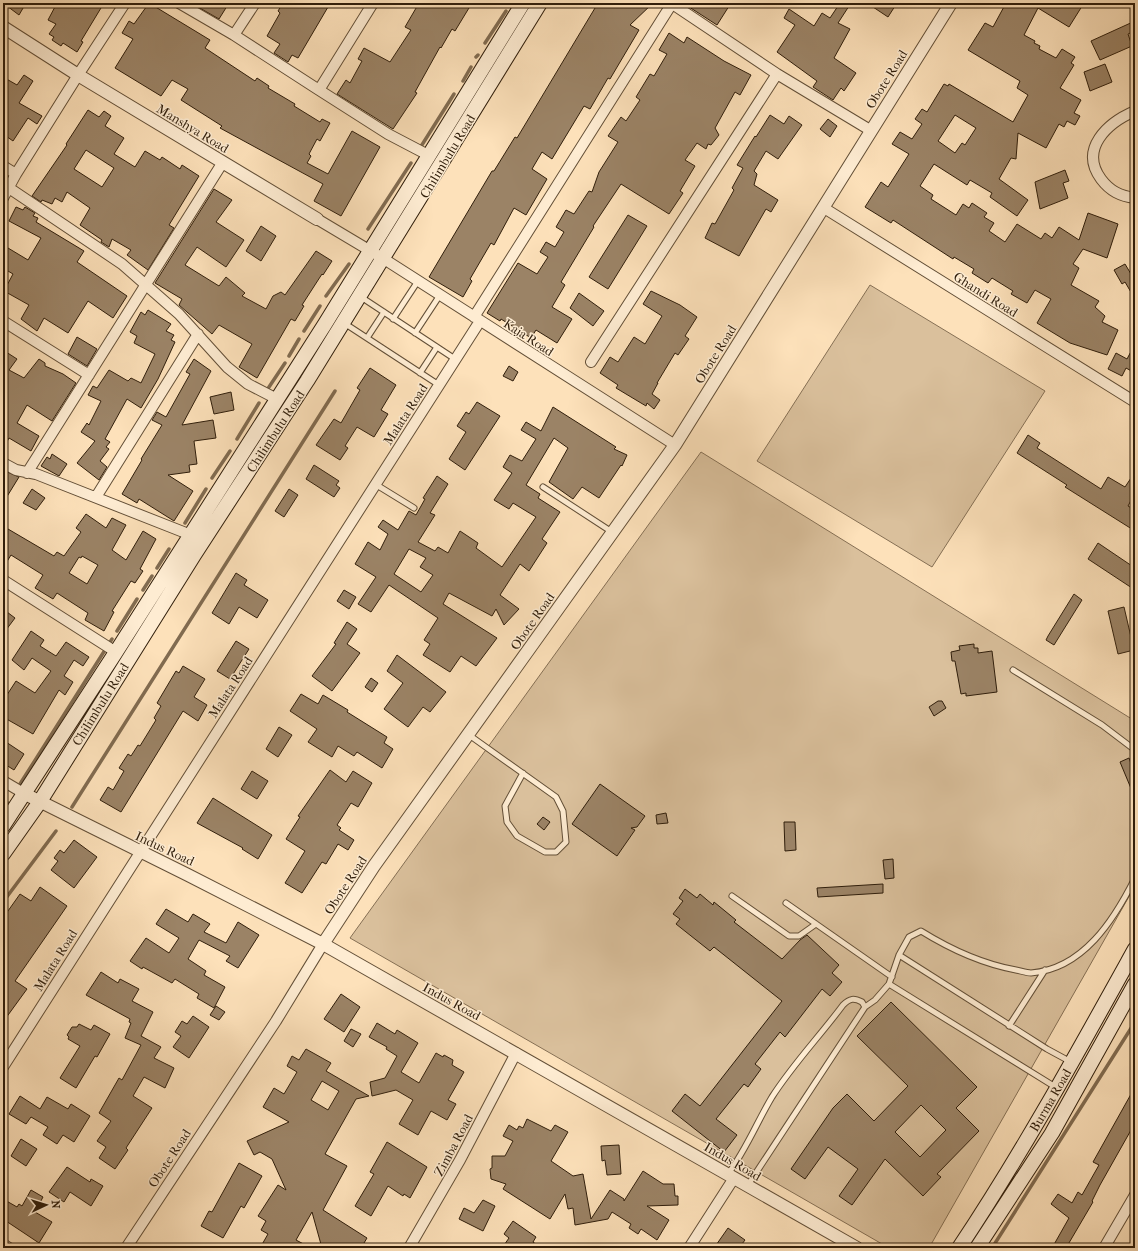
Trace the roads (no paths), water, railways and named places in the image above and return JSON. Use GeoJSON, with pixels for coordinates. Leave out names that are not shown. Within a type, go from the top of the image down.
{"type":"FeatureCollection","features":[{"type":"Feature","properties":{"kind":"main road","name":"Chilimbulu Road"},"geometry":{"type":"LineString","coordinates":[[3,826],[277,399],[430,156],[523,3]]}},
{"type":"Feature","properties":{"kind":"main road","name":"Chilimbulu Road"},"geometry":{"type":"LineString","coordinates":[[3,854],[39,803],[186,568],[384,259],[540,3]]}},
{"type":"Feature","properties":{"kind":"main road","name":"Burma Road"},"geometry":{"type":"LineString","coordinates":[[959,1248],[987,1206],[1058,1088],[1135,950]]}},
{"type":"Feature","properties":{"kind":"main road","name":"Burma Road"},"geometry":{"type":"LineString","coordinates":[[977,1248],[1052,1133],[1135,984]]}},
{"type":"Feature","properties":{"kind":"street"},"geometry":{"type":"LineString","coordinates":[[3,198],[16,174],[125,3]]}},
{"type":"Feature","properties":{"kind":"street"},"geometry":{"type":"LineString","coordinates":[[179,3],[234,35],[388,134],[430,156]]}},
{"type":"Feature","properties":{"kind":"street"},"geometry":{"type":"LineString","coordinates":[[234,35],[255,3]]}},
{"type":"Feature","properties":{"kind":"street"},"geometry":{"type":"LineString","coordinates":[[319,90],[373,3]]}},
{"type":"Feature","properties":{"kind":"street","name":"Obote Road"},"geometry":{"type":"LineString","coordinates":[[126,1248],[276,1021],[323,944],[374,866],[675,445],[824,208],[870,130],[951,3]]}},
{"type":"Feature","properties":{"kind":"street"},"geometry":{"type":"LineString","coordinates":[[670,4],[674,5],[777,74],[870,130]]}},
{"type":"Feature","properties":{"kind":"street","name":"Malata Road"},"geometry":{"type":"LineString","coordinates":[[3,1067],[139,852],[439,385],[477,319],[670,4]]}},
{"type":"Feature","properties":{"kind":"street","name":"Manshya Road"},"geometry":{"type":"LineString","coordinates":[[3,27],[78,75],[370,251]]}},
{"type":"Feature","properties":{"kind":"street"},"geometry":{"type":"LineString","coordinates":[[591,362],[777,74]]}},
{"type":"Feature","properties":{"kind":"street"},"geometry":{"type":"LineString","coordinates":[[1135,110],[1118,120],[1107,130],[1094,149],[1092,160],[1095,171],[1113,192],[1135,198]]}},
{"type":"Feature","properties":{"kind":"street"},"geometry":{"type":"LineString","coordinates":[[27,473],[223,162]]}},
{"type":"Feature","properties":{"kind":"street"},"geometry":{"type":"LineString","coordinates":[[3,166],[16,174]]}},
{"type":"Feature","properties":{"kind":"street"},"geometry":{"type":"LineString","coordinates":[[9,188],[122,264],[198,334],[228,367],[248,384],[277,399]]}},
{"type":"Feature","properties":{"kind":"street","name":"Ghandi Road"},"geometry":{"type":"LineString","coordinates":[[824,208],[1135,402]]}},
{"type":"Feature","properties":{"kind":"street","name":"Kaja Road"},"geometry":{"type":"LineString","coordinates":[[370,251],[675,445]]}},
{"type":"Feature","properties":{"kind":"street"},"geometry":{"type":"LineString","coordinates":[[3,321],[89,376]]}},
{"type":"Feature","properties":{"kind":"street"},"geometry":{"type":"LineString","coordinates":[[96,497],[198,334]]}},
{"type":"Feature","properties":{"kind":"street"},"geometry":{"type":"LineString","coordinates":[[3,463],[16,470],[36,474],[191,535]]}},
{"type":"Feature","properties":{"kind":"street"},"geometry":{"type":"LineString","coordinates":[[3,580],[116,652]]}},
{"type":"Feature","properties":{"kind":"street"},"geometry":{"type":"LineString","coordinates":[[3,781],[24,794]]}},
{"type":"Feature","properties":{"kind":"street","name":"Indus Road"},"geometry":{"type":"LineString","coordinates":[[24,794],[39,803],[188,875],[323,944],[857,1248]]}},
{"type":"Feature","properties":{"kind":"street","name":"Zimba Road"},"geometry":{"type":"LineString","coordinates":[[410,1248],[460,1160],[516,1053]]}},
{"type":"Feature","properties":{"kind":"street"},"geometry":{"type":"LineString","coordinates":[[688,1248],[731,1176]]}},
{"type":"Feature","properties":{"kind":"street"},"geometry":{"type":"LineString","coordinates":[[1104,1248],[1135,1195]]}},
{"type":"Feature","properties":{"kind":"street"},"geometry":{"type":"LineString","coordinates":[[3,1244],[9,1248]]}},
{"type":"Feature","properties":{"kind":"lane"},"geometry":{"type":"LineString","coordinates":[[393,319],[418,281]]}},
{"type":"Feature","properties":{"kind":"lane"},"geometry":{"type":"LineString","coordinates":[[415,333],[440,295]]}},
{"type":"Feature","properties":{"kind":"lane"},"geometry":{"type":"LineString","coordinates":[[360,297],[455,359]]}},
{"type":"Feature","properties":{"kind":"lane"},"geometry":{"type":"LineString","coordinates":[[367,338],[384,312]]}},
{"type":"Feature","properties":{"kind":"lane"},"geometry":{"type":"LineString","coordinates":[[343,323],[439,385]]}},
{"type":"Feature","properties":{"kind":"lane"},"geometry":{"type":"LineString","coordinates":[[420,373],[437,347]]}},
{"type":"Feature","properties":{"kind":"lane"},"geometry":{"type":"LineString","coordinates":[[375,484],[414,508]]}},
{"type":"Feature","properties":{"kind":"lane"},"geometry":{"type":"LineString","coordinates":[[543,487],[612,532]]}},
{"type":"Feature","properties":{"kind":"lane"},"geometry":{"type":"LineString","coordinates":[[1013,670],[1102,725],[1135,750]]}},
{"type":"Feature","properties":{"kind":"lane"},"geometry":{"type":"LineString","coordinates":[[469,735],[523,773],[556,797],[563,812],[566,842],[556,852],[545,852],[517,836],[507,822],[505,806],[523,773]]}},
{"type":"Feature","properties":{"kind":"lane"},"geometry":{"type":"LineString","coordinates":[[748,1186],[865,1007],[875,1000],[889,984],[899,955],[909,937],[921,931],[936,940],[993,966],[1030,973],[1045,970],[1071,961],[1089,946],[1121,907],[1135,878]]}},
{"type":"Feature","properties":{"kind":"lane"},"geometry":{"type":"LineString","coordinates":[[732,896],[789,936],[799,936],[816,924]]}},
{"type":"Feature","properties":{"kind":"lane"},"geometry":{"type":"LineString","coordinates":[[786,903],[892,977]]}},
{"type":"Feature","properties":{"kind":"lane"},"geometry":{"type":"LineString","coordinates":[[899,955],[1009,1026],[1072,1062]]}},
{"type":"Feature","properties":{"kind":"lane"},"geometry":{"type":"LineString","coordinates":[[1009,1026],[1045,970]]}},
{"type":"Feature","properties":{"kind":"lane"},"geometry":{"type":"LineString","coordinates":[[889,984],[1058,1088]]}},
{"type":"Feature","properties":{"kind":"lane"},"geometry":{"type":"LineString","coordinates":[[731,1176],[772,1098],[790,1071],[815,1043],[848,1000],[852,998],[862,1002],[865,1007]]}},
{"type":"Feature","properties":{"kind":"waterway"},"geometry":{"type":"LineString","coordinates":[[485,43],[506,11]]}},
{"type":"Feature","properties":{"kind":"waterway"},"geometry":{"type":"LineString","coordinates":[[463,81],[471,67]]}},
{"type":"Feature","properties":{"kind":"waterway"},"geometry":{"type":"LineString","coordinates":[[420,148],[454,94]]}},
{"type":"Feature","properties":{"kind":"waterway"},"geometry":{"type":"LineString","coordinates":[[368,229],[411,163]]}},
{"type":"Feature","properties":{"kind":"waterway"},"geometry":{"type":"LineString","coordinates":[[326,296],[349,264]]}},
{"type":"Feature","properties":{"kind":"waterway"},"geometry":{"type":"LineString","coordinates":[[304,331],[320,306]]}},
{"type":"Feature","properties":{"kind":"waterway"},"geometry":{"type":"LineString","coordinates":[[289,356],[299,339]]}},
{"type":"Feature","properties":{"kind":"waterway"},"geometry":{"type":"LineString","coordinates":[[267,390],[285,363]]}},
{"type":"Feature","properties":{"kind":"waterway"},"geometry":{"type":"LineString","coordinates":[[72,807],[335,391]]}},
{"type":"Feature","properties":{"kind":"waterway"},"geometry":{"type":"LineString","coordinates":[[237,439],[259,403]]}},
{"type":"Feature","properties":{"kind":"waterway"},"geometry":{"type":"LineString","coordinates":[[212,478],[230,451]]}},
{"type":"Feature","properties":{"kind":"waterway"},"geometry":{"type":"LineString","coordinates":[[185,523],[206,489]]}},
{"type":"Feature","properties":{"kind":"waterway"},"geometry":{"type":"LineString","coordinates":[[157,568],[169,549]]}},
{"type":"Feature","properties":{"kind":"waterway"},"geometry":{"type":"LineString","coordinates":[[143,590],[152,576]]}},
{"type":"Feature","properties":{"kind":"waterway"},"geometry":{"type":"LineString","coordinates":[[117,631],[137,599]]}},
{"type":"Feature","properties":{"kind":"waterway"},"geometry":{"type":"LineString","coordinates":[[20,784],[112,639]]}},
{"type":"Feature","properties":{"kind":"waterway"},"geometry":{"type":"LineString","coordinates":[[3,807],[8,803]]}},
{"type":"Feature","properties":{"kind":"waterway"},"geometry":{"type":"LineString","coordinates":[[3,902],[56,831]]}},
{"type":"Feature","properties":{"kind":"waterway"},"geometry":{"type":"LineString","coordinates":[[992,1248],[1135,1022]]}}]}
